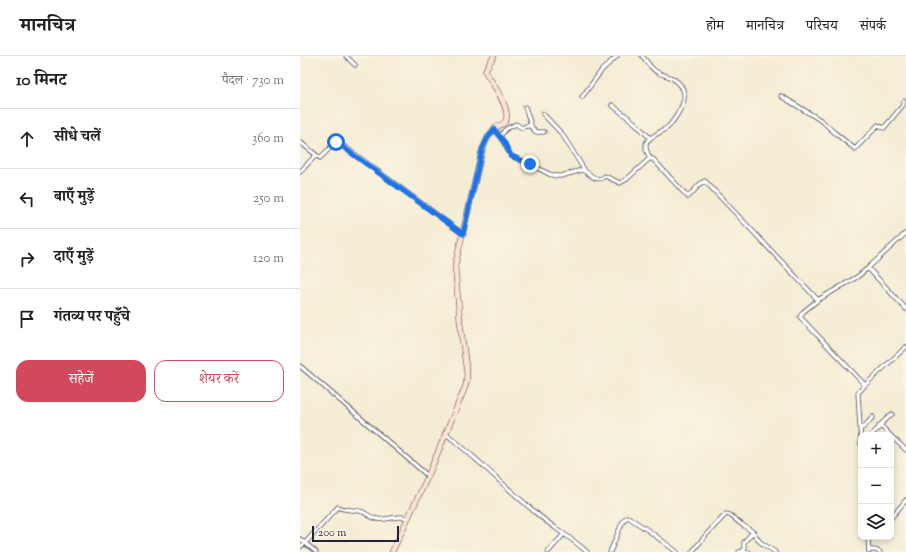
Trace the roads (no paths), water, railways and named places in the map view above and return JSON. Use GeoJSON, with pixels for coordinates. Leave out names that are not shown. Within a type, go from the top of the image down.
{"type":"FeatureCollection","features":[{"type":"Feature","properties":{"kind":"street"},"geometry":{"type":"LineString","coordinates":[[346,56],[355,65]]}},
{"type":"Feature","properties":{"kind":"street"},"geometry":{"type":"LineString","coordinates":[[392,552],[428,476],[465,389],[467,378],[455,266],[482,150],[494,129],[505,121],[507,115],[503,102],[485,71],[494,56]]}},
{"type":"Feature","properties":{"kind":"street"},"geometry":{"type":"LineString","coordinates":[[582,97],[598,74],[617,56]]}},
{"type":"Feature","properties":{"kind":"street"},"geometry":{"type":"LineString","coordinates":[[642,56],[656,72],[672,78],[677,82],[685,94],[683,103],[671,124],[664,131],[650,138],[646,144],[650,159]]}},
{"type":"Feature","properties":{"kind":"street"},"geometry":{"type":"LineString","coordinates":[[781,96],[822,121],[855,149],[878,125],[884,128],[903,105],[905,100]]}},
{"type":"Feature","properties":{"kind":"street"},"geometry":{"type":"LineString","coordinates":[[612,106],[635,123],[650,138]]}},
{"type":"Feature","properties":{"kind":"street"},"geometry":{"type":"LineString","coordinates":[[525,107],[531,126],[536,132],[544,132]]}},
{"type":"Feature","properties":{"kind":"street"},"geometry":{"type":"LineString","coordinates":[[543,114],[562,134],[585,170],[596,180],[602,179],[605,176],[620,183],[650,159]]}},
{"type":"Feature","properties":{"kind":"street"},"geometry":{"type":"LineString","coordinates":[[500,136],[506,129],[517,124],[522,128],[531,126]]}},
{"type":"Feature","properties":{"kind":"street"},"geometry":{"type":"LineString","coordinates":[[494,129],[500,136],[511,156],[549,174],[561,176],[577,170],[585,170]]}},
{"type":"Feature","properties":{"kind":"street"},"geometry":{"type":"LineString","coordinates":[[300,142],[318,158],[321,158],[337,141],[463,234]]}},
{"type":"Feature","properties":{"kind":"street"},"geometry":{"type":"LineString","coordinates":[[300,172],[316,155]]}},
{"type":"Feature","properties":{"kind":"street"},"geometry":{"type":"LineString","coordinates":[[650,159],[653,159],[660,165],[668,176],[688,197],[701,183],[706,182],[818,300]]}},
{"type":"Feature","properties":{"kind":"street"},"geometry":{"type":"LineString","coordinates":[[865,385],[845,362],[800,318],[801,315],[818,300],[868,268],[906,233]]}},
{"type":"Feature","properties":{"kind":"street"},"geometry":{"type":"LineString","coordinates":[[868,268],[906,309]]}},
{"type":"Feature","properties":{"kind":"street"},"geometry":{"type":"LineString","coordinates":[[860,432],[858,396],[860,391],[906,347]]}},
{"type":"Feature","properties":{"kind":"street"},"geometry":{"type":"LineString","coordinates":[[300,366],[428,476]]}},
{"type":"Feature","properties":{"kind":"street"},"geometry":{"type":"LineString","coordinates":[[874,432],[892,414]]}},
{"type":"Feature","properties":{"kind":"street"},"geometry":{"type":"LineString","coordinates":[[860,428],[864,427],[873,417]]}},
{"type":"Feature","properties":{"kind":"street"},"geometry":{"type":"LineString","coordinates":[[879,426],[888,432]]}},
{"type":"Feature","properties":{"kind":"street"},"geometry":{"type":"LineString","coordinates":[[445,434],[459,444],[536,513],[587,552]]}},
{"type":"Feature","properties":{"kind":"street"},"geometry":{"type":"LineString","coordinates":[[894,438],[906,450]]}},
{"type":"Feature","properties":{"kind":"street"},"geometry":{"type":"LineString","coordinates":[[894,514],[906,500]]}},
{"type":"Feature","properties":{"kind":"street"},"geometry":{"type":"LineString","coordinates":[[300,547],[338,507],[341,509],[352,509],[363,512],[376,519],[387,519],[400,516],[408,518]]}},
{"type":"Feature","properties":{"kind":"street"},"geometry":{"type":"LineString","coordinates":[[692,552],[726,514],[730,514],[753,532],[760,542],[775,552]]}},
{"type":"Feature","properties":{"kind":"street"},"geometry":{"type":"LineString","coordinates":[[610,552],[623,522],[628,516],[677,552]]}},
{"type":"Feature","properties":{"kind":"street"},"geometry":{"type":"LineString","coordinates":[[747,552],[744,542],[753,532]]}},
{"type":"Feature","properties":{"kind":"street"},"geometry":{"type":"LineString","coordinates":[[548,552],[564,534]]}},
{"type":"Feature","properties":{"kind":"street"},"geometry":{"type":"LineString","coordinates":[[300,538],[316,552]]}},
{"type":"Feature","properties":{"kind":"street"},"geometry":{"type":"LineString","coordinates":[[868,540],[869,551],[876,550],[880,552]]}},
{"type":"Feature","properties":{"kind":"street"},"geometry":{"type":"LineString","coordinates":[[739,552],[743,550],[747,552]]}}]}
